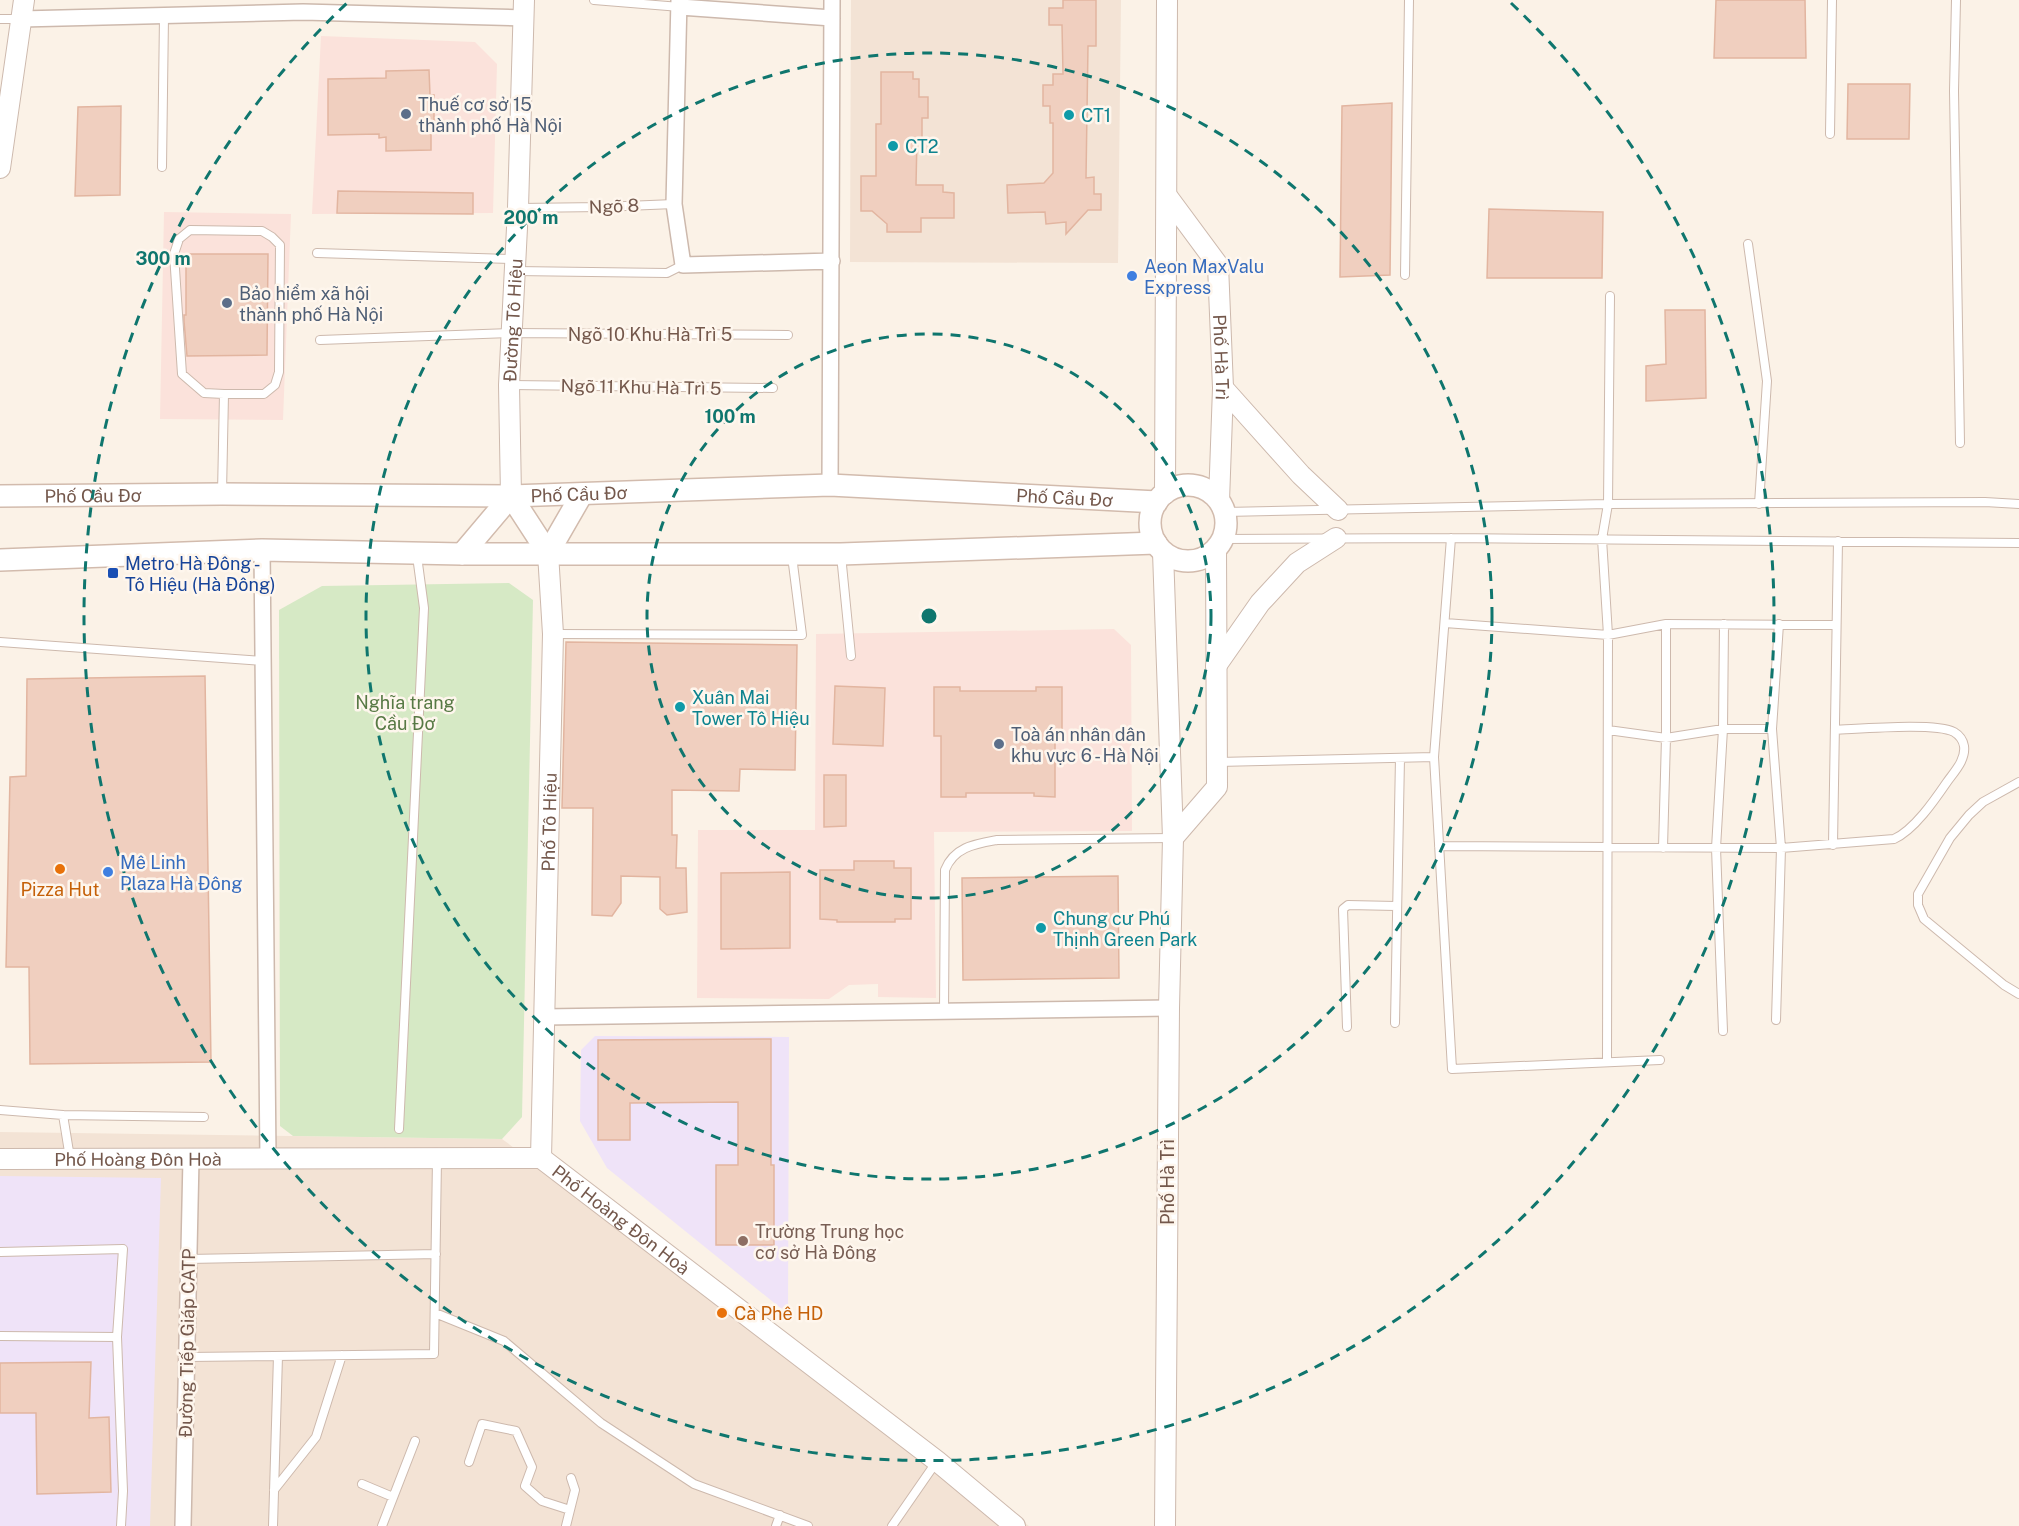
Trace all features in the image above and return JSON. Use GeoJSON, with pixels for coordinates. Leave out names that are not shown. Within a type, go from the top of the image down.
{"type":"FeatureCollection","features":[{"type":"Feature","properties":{"kind":"main road","name":"Phố Cầu Đơ"},"geometry":{"type":"LineString","coordinates":[[0,496],[222,494],[511,496],[830,485],[1161,498]]}},
{"type":"Feature","properties":{"kind":"main road"},"geometry":{"type":"LineString","coordinates":[[1186,485],[1198,486],[1210,492],[1222,506],[1226,526],[1220,544],[1207,556],[1196,561],[1173,558],[1159,548],[1151,533],[1152,512],[1161,498],[1174,488],[1186,485]]}},
{"type":"Feature","properties":{"kind":"main road"},"geometry":{"type":"LineString","coordinates":[[548,553],[582,494]]}},
{"type":"Feature","properties":{"kind":"main road"},"geometry":{"type":"LineString","coordinates":[[0,512],[3,507],[25,495]]}},
{"type":"Feature","properties":{"kind":"main road"},"geometry":{"type":"LineString","coordinates":[[462,554],[511,496]]}},
{"type":"Feature","properties":{"kind":"main road","name":"Phố Tô Hiệu"},"geometry":{"type":"LineString","coordinates":[[511,496],[548,553]]}},
{"type":"Feature","properties":{"kind":"main road"},"geometry":{"type":"LineString","coordinates":[[0,548],[10,560],[262,550],[462,554],[841,554],[1159,548]]}},
{"type":"Feature","properties":{"kind":"street"},"geometry":{"type":"LineString","coordinates":[[830,485],[832,0]]}},
{"type":"Feature","properties":{"kind":"street"},"geometry":{"type":"LineString","coordinates":[[1161,498],[1167,196],[1167,0]]}},
{"type":"Feature","properties":{"kind":"street"},"geometry":{"type":"LineString","coordinates":[[832,18],[758,7],[680,4],[674,204],[683,265],[832,261]]}},
{"type":"Feature","properties":{"kind":"street"},"geometry":{"type":"LineString","coordinates":[[0,168],[23,9],[164,16],[303,6],[524,9]]}},
{"type":"Feature","properties":{"kind":"street","name":"Đường Tô Hiệu"},"geometry":{"type":"LineString","coordinates":[[511,496],[509,385],[518,208],[524,9]]}},
{"type":"Feature","properties":{"kind":"street","name":"Phố Hà Trì"},"geometry":{"type":"LineString","coordinates":[[1167,196],[1218,265],[1223,388],[1222,506]]}},
{"type":"Feature","properties":{"kind":"street"},"geometry":{"type":"LineString","coordinates":[[1223,388],[1294,467],[1338,510]]}},
{"type":"Feature","properties":{"kind":"street"},"geometry":{"type":"LineString","coordinates":[[1216,666],[1260,603],[1297,563],[1336,538]]}},
{"type":"Feature","properties":{"kind":"street"},"geometry":{"type":"LineString","coordinates":[[1173,838],[1217,787],[1216,666],[1220,544]]}},
{"type":"Feature","properties":{"kind":"street","name":"Phố Hà Trì"},"geometry":{"type":"LineString","coordinates":[[1159,548],[1173,838],[1169,1008],[1165,1526]]}},
{"type":"Feature","properties":{"kind":"street"},"geometry":{"type":"LineString","coordinates":[[262,550],[268,1159]]}},
{"type":"Feature","properties":{"kind":"street","name":"Phố Tô Hiệu"},"geometry":{"type":"LineString","coordinates":[[541,1158],[553,634],[548,553]]}},
{"type":"Feature","properties":{"kind":"street"},"geometry":{"type":"LineString","coordinates":[[544,1017],[1169,1008]]}},
{"type":"Feature","properties":{"kind":"street","name":"Phố Hoàng Đôn Hoà"},"geometry":{"type":"LineString","coordinates":[[0,1159],[541,1158],[937,1461],[1015,1526]]}},
{"type":"Feature","properties":{"kind":"street","name":"Đường Tiếp Giáp CATP"},"geometry":{"type":"LineString","coordinates":[[183,1526],[190,1160]]}},
{"type":"Feature","properties":{"kind":"lane"},"geometry":{"type":"LineString","coordinates":[[594,0],[680,4]]}},
{"type":"Feature","properties":{"kind":"lane"},"geometry":{"type":"LineString","coordinates":[[1405,276],[1409,0]]}},
{"type":"Feature","properties":{"kind":"lane"},"geometry":{"type":"LineString","coordinates":[[1830,134],[1832,0]]}},
{"type":"Feature","properties":{"kind":"lane"},"geometry":{"type":"LineString","coordinates":[[1956,0],[1954,91],[1960,443]]}},
{"type":"Feature","properties":{"kind":"lane"},"geometry":{"type":"LineString","coordinates":[[0,19],[23,9]]}},
{"type":"Feature","properties":{"kind":"lane"},"geometry":{"type":"LineString","coordinates":[[162,167],[164,16]]}},
{"type":"Feature","properties":{"kind":"lane","name":"Ngõ 8"},"geometry":{"type":"LineString","coordinates":[[518,208],[674,204]]}},
{"type":"Feature","properties":{"kind":"lane"},"geometry":{"type":"LineString","coordinates":[[190,230],[262,231],[280,245],[279,372],[275,385],[264,394],[224,394],[204,393],[182,374],[174,254],[179,239],[190,230]]}},
{"type":"Feature","properties":{"kind":"lane"},"geometry":{"type":"LineString","coordinates":[[1748,244],[1767,381],[1759,504]]}},
{"type":"Feature","properties":{"kind":"lane"},"geometry":{"type":"LineString","coordinates":[[317,253],[667,273],[683,265]]}},
{"type":"Feature","properties":{"kind":"lane"},"geometry":{"type":"LineString","coordinates":[[1607,1061],[1608,635],[1602,539],[1608,504],[1610,296]]}},
{"type":"Feature","properties":{"kind":"lane","name":"Ngõ 10 Khu Hà Trì 5"},"geometry":{"type":"LineString","coordinates":[[320,340],[512,333],[788,335]]}},
{"type":"Feature","properties":{"kind":"lane","name":"Ngõ 11 Khu Hà Trì 5"},"geometry":{"type":"LineString","coordinates":[[509,385],[773,388]]}},
{"type":"Feature","properties":{"kind":"lane"},"geometry":{"type":"LineString","coordinates":[[222,494],[224,394]]}},
{"type":"Feature","properties":{"kind":"lane"},"geometry":{"type":"LineString","coordinates":[[1222,506],[1338,510],[1608,504],[1985,502],[2019,504]]}},
{"type":"Feature","properties":{"kind":"lane"},"geometry":{"type":"LineString","coordinates":[[1220,544],[1336,538],[2019,543]]}},
{"type":"Feature","properties":{"kind":"lane"},"geometry":{"type":"LineString","coordinates":[[1451,538],[1434,757],[1452,1069],[1660,1060]]}},
{"type":"Feature","properties":{"kind":"lane"},"geometry":{"type":"LineString","coordinates":[[1833,845],[1838,541]]}},
{"type":"Feature","properties":{"kind":"lane"},"geometry":{"type":"LineString","coordinates":[[399,1130],[424,608],[416,553]]}},
{"type":"Feature","properties":{"kind":"lane"},"geometry":{"type":"LineString","coordinates":[[553,634],[802,635],[792,554]]}},
{"type":"Feature","properties":{"kind":"lane"},"geometry":{"type":"LineString","coordinates":[[841,554],[851,656]]}},
{"type":"Feature","properties":{"kind":"lane"},"geometry":{"type":"LineString","coordinates":[[1444,623],[1608,635],[1666,624],[1836,625]]}},
{"type":"Feature","properties":{"kind":"lane"},"geometry":{"type":"LineString","coordinates":[[1663,848],[1666,624]]}},
{"type":"Feature","properties":{"kind":"lane"},"geometry":{"type":"LineString","coordinates":[[1723,1031],[1716,848],[1723,729],[1724,624]]}},
{"type":"Feature","properties":{"kind":"lane"},"geometry":{"type":"LineString","coordinates":[[1776,1020],[1781,848],[1772,729],[1779,624]]}},
{"type":"Feature","properties":{"kind":"lane"},"geometry":{"type":"LineString","coordinates":[[0,642],[263,661]]}},
{"type":"Feature","properties":{"kind":"lane"},"geometry":{"type":"LineString","coordinates":[[1440,846],[1781,848],[1894,838],[1909,830],[1960,764],[1965,748],[1961,738],[1955,732],[1938,728],[1835,730]]}},
{"type":"Feature","properties":{"kind":"lane"},"geometry":{"type":"LineString","coordinates":[[1608,730],[1666,738],[1723,729],[1772,729]]}},
{"type":"Feature","properties":{"kind":"lane"},"geometry":{"type":"LineString","coordinates":[[1216,762],[1434,757]]}},
{"type":"Feature","properties":{"kind":"lane"},"geometry":{"type":"LineString","coordinates":[[1395,1023],[1400,758]]}},
{"type":"Feature","properties":{"kind":"lane"},"geometry":{"type":"LineString","coordinates":[[2019,782],[1983,802],[1950,838],[1921,887],[1918,905],[1924,919],[2004,985],[2019,994]]}},
{"type":"Feature","properties":{"kind":"lane"},"geometry":{"type":"LineString","coordinates":[[944,1011],[945,870],[957,851],[978,843],[997,840],[1173,838]]}},
{"type":"Feature","properties":{"kind":"lane"},"geometry":{"type":"LineString","coordinates":[[1347,1027],[1343,909],[1348,905],[1396,906]]}},
{"type":"Feature","properties":{"kind":"lane"},"geometry":{"type":"LineString","coordinates":[[0,1110],[63,1115],[204,1118]]}},
{"type":"Feature","properties":{"kind":"lane"},"geometry":{"type":"LineString","coordinates":[[63,1115],[70,1160]]}},
{"type":"Feature","properties":{"kind":"lane"},"geometry":{"type":"LineString","coordinates":[[187,1357],[434,1354],[437,1158]]}},
{"type":"Feature","properties":{"kind":"lane"},"geometry":{"type":"LineString","coordinates":[[0,1252],[123,1249],[117,1337],[123,1491],[121,1526]]}},
{"type":"Feature","properties":{"kind":"lane"},"geometry":{"type":"LineString","coordinates":[[188,1259],[436,1254]]}},
{"type":"Feature","properties":{"kind":"lane"},"geometry":{"type":"LineString","coordinates":[[435,1313],[504,1341],[601,1423],[694,1484],[808,1526]]}},
{"type":"Feature","properties":{"kind":"lane"},"geometry":{"type":"LineString","coordinates":[[0,1336],[117,1337]]}},
{"type":"Feature","properties":{"kind":"lane"},"geometry":{"type":"LineString","coordinates":[[274,1490],[316,1437],[342,1355]]}},
{"type":"Feature","properties":{"kind":"lane"},"geometry":{"type":"LineString","coordinates":[[273,1526],[278,1356]]}},
{"type":"Feature","properties":{"kind":"lane"},"geometry":{"type":"LineString","coordinates":[[469,1462],[482,1424],[516,1431],[532,1467],[525,1486],[542,1501],[570,1510]]}},
{"type":"Feature","properties":{"kind":"lane"},"geometry":{"type":"LineString","coordinates":[[382,1526],[415,1441]]}},
{"type":"Feature","properties":{"kind":"lane"},"geometry":{"type":"LineString","coordinates":[[892,1526],[937,1461]]}},
{"type":"Feature","properties":{"kind":"lane"},"geometry":{"type":"LineString","coordinates":[[566,1526],[575,1490],[571,1479]]}},
{"type":"Feature","properties":{"kind":"lane"},"geometry":{"type":"LineString","coordinates":[[362,1484],[393,1497]]}},
{"type":"Feature","properties":{"kind":"lane"},"geometry":{"type":"LineString","coordinates":[[776,1526],[780,1515]]}},
{"type":"Feature","properties":{"kind":"shaded area"},"geometry":{"type":"Polygon","coordinates":[[[851,0],[1121,0],[1118,263],[850,262],[851,0]]]}},
{"type":"Feature","properties":{"kind":"shaded area"},"geometry":{"type":"Polygon","coordinates":[[[321,36],[475,42],[497,64],[493,213],[312,214],[321,36]]]}},
{"type":"Feature","properties":{"kind":"shaded area"},"geometry":{"type":"Polygon","coordinates":[[[164,212],[291,214],[283,420],[160,419],[164,212]]]}},
{"type":"Feature","properties":{"kind":"shaded area"},"geometry":{"type":"Polygon","coordinates":[[[1114,629],[1131,645],[1132,831],[934,832],[936,998],[878,997],[878,984],[849,985],[829,999],[697,998],[698,830],[815,830],[816,634],[1114,629]]]}},
{"type":"Feature","properties":{"kind":"shaded area","name":"Trường Trung học cơ sở Hà Đông"},"geometry":{"type":"Polygon","coordinates":[[[595,1036],[789,1037],[788,1314],[607,1168],[580,1121],[581,1050],[595,1036]]]}},
{"type":"Feature","properties":{"kind":"shaded area"},"geometry":{"type":"Polygon","coordinates":[[[0,1132],[502,1139],[1029,1526],[0,1526],[0,1132]]]}},
{"type":"Feature","properties":{"kind":"shaded area"},"geometry":{"type":"Polygon","coordinates":[[[0,1176],[161,1178],[150,1526],[0,1526],[0,1176]]]}},
{"type":"Feature","properties":{"kind":"green space","name":"Nghĩa trang Cầu Đơ"},"geometry":{"type":"Polygon","coordinates":[[[509,583],[533,600],[522,1117],[502,1139],[293,1136],[280,1126],[279,610],[322,586],[509,583]]]}},
{"type":"Feature","properties":{"kind":"building","name":"CT1"},"geometry":{"type":"Polygon","coordinates":[[[1063,0],[1096,0],[1096,46],[1088,46],[1086,178],[1094,177],[1094,194],[1101,194],[1101,210],[1088,210],[1066,234],[1066,222],[1046,224],[1045,212],[1008,213],[1007,185],[1044,183],[1053,173],[1053,123],[1050,123],[1050,106],[1043,106],[1043,85],[1053,85],[1053,74],[1063,74],[1062,25],[1049,25],[1049,8],[1063,8],[1063,0]]]}},
{"type":"Feature","properties":{"kind":"building"},"geometry":{"type":"Polygon","coordinates":[[[1716,0],[1805,0],[1806,58],[1714,58],[1716,0]]]}},
{"type":"Feature","properties":{"kind":"building"},"geometry":{"type":"Polygon","coordinates":[[[429,70],[430,95],[434,95],[434,132],[431,132],[431,150],[386,151],[386,137],[379,138],[379,134],[328,135],[328,79],[386,78],[386,71],[429,70]]]}},
{"type":"Feature","properties":{"kind":"building","name":"CT2"},"geometry":{"type":"Polygon","coordinates":[[[881,72],[913,72],[913,79],[919,79],[919,97],[928,97],[928,118],[922,118],[922,138],[917,138],[916,185],[943,185],[943,192],[954,193],[954,218],[921,218],[921,232],[887,232],[887,224],[872,211],[861,211],[861,176],[876,176],[876,124],[881,124],[881,72]]]}},
{"type":"Feature","properties":{"kind":"building"},"geometry":{"type":"Polygon","coordinates":[[[1848,84],[1910,84],[1909,139],[1847,139],[1848,84]]]}},
{"type":"Feature","properties":{"kind":"building"},"geometry":{"type":"Polygon","coordinates":[[[1392,103],[1390,275],[1340,277],[1342,106],[1392,103]]]}},
{"type":"Feature","properties":{"kind":"building"},"geometry":{"type":"Polygon","coordinates":[[[121,106],[120,195],[75,196],[78,107],[121,106]]]}},
{"type":"Feature","properties":{"kind":"building"},"geometry":{"type":"Polygon","coordinates":[[[338,191],[473,193],[473,214],[337,213],[338,191]]]}},
{"type":"Feature","properties":{"kind":"building"},"geometry":{"type":"Polygon","coordinates":[[[1489,209],[1603,212],[1602,278],[1487,278],[1489,209]]]}},
{"type":"Feature","properties":{"kind":"building","name":"Bảo hiểm xã hội thành phố Hà Nội"},"geometry":{"type":"Polygon","coordinates":[[[186,254],[268,254],[267,355],[187,356],[184,321],[184,315],[186,315],[186,254]]]}},
{"type":"Feature","properties":{"kind":"building"},"geometry":{"type":"Polygon","coordinates":[[[1665,310],[1705,310],[1706,398],[1646,401],[1646,366],[1666,364],[1665,310]]]}},
{"type":"Feature","properties":{"kind":"building","name":"Xuân Mai Tower Tô Hiệu"},"geometry":{"type":"Polygon","coordinates":[[[566,642],[797,645],[795,770],[740,769],[739,791],[672,790],[672,835],[677,835],[676,868],[686,868],[687,912],[667,915],[660,909],[660,877],[621,876],[621,903],[612,916],[592,915],[593,808],[562,808],[566,642]]]}},
{"type":"Feature","properties":{"kind":"building","name":"Mê Linh Plaza Hà Đông"},"geometry":{"type":"Polygon","coordinates":[[[205,676],[211,1062],[30,1064],[29,967],[6,967],[10,777],[26,776],[27,679],[205,676]]]}},
{"type":"Feature","properties":{"kind":"building"},"geometry":{"type":"Polygon","coordinates":[[[835,686],[885,688],[883,746],[833,744],[835,686]]]}},
{"type":"Feature","properties":{"kind":"building","name":"Toà án nhân dân khu vực 6 - Hà Nội"},"geometry":{"type":"Polygon","coordinates":[[[934,687],[960,687],[960,691],[1036,691],[1036,687],[1062,687],[1062,735],[1055,735],[1055,797],[1034,796],[1034,793],[966,793],[966,797],[941,797],[941,736],[934,736],[934,687]]]}},
{"type":"Feature","properties":{"kind":"building"},"geometry":{"type":"Polygon","coordinates":[[[824,775],[846,775],[846,826],[824,827],[824,775]]]}},
{"type":"Feature","properties":{"kind":"building"},"geometry":{"type":"Polygon","coordinates":[[[854,861],[894,861],[894,868],[911,868],[911,919],[895,919],[895,922],[837,922],[837,920],[820,919],[820,870],[854,870],[854,861]]]}},
{"type":"Feature","properties":{"kind":"building"},"geometry":{"type":"Polygon","coordinates":[[[790,872],[790,948],[721,949],[721,873],[790,872]]]}},
{"type":"Feature","properties":{"kind":"building","name":"Chung cư Phú Thịnh Green Park"},"geometry":{"type":"Polygon","coordinates":[[[1118,876],[1119,978],[963,980],[962,878],[1118,876]]]}},
{"type":"Feature","properties":{"kind":"building"},"geometry":{"type":"Polygon","coordinates":[[[771,1039],[771,1165],[774,1165],[774,1245],[716,1245],[716,1165],[738,1165],[738,1102],[630,1103],[630,1140],[598,1140],[598,1040],[771,1039]]]}},
{"type":"Feature","properties":{"kind":"building"},"geometry":{"type":"Polygon","coordinates":[[[91,1362],[89,1418],[109,1417],[111,1492],[37,1494],[36,1413],[0,1413],[0,1363],[91,1362]]]}},
{"type":"Feature","properties":{"kind":"place","name":"Thuế cơ sở 15 thành phố Hà Nội"},"geometry":{"type":"Point","coordinates":[406,114]}},
{"type":"Feature","properties":{"kind":"place","name":"CT1"},"geometry":{"type":"Point","coordinates":[1069,115]}},
{"type":"Feature","properties":{"kind":"place","name":"CT2"},"geometry":{"type":"Point","coordinates":[893,146]}},
{"type":"Feature","properties":{"kind":"place","name":"Aeon MaxValu Express"},"geometry":{"type":"Point","coordinates":[1132,276]}},
{"type":"Feature","properties":{"kind":"place","name":"Bảo hiểm xã hội thành phố Hà Nội"},"geometry":{"type":"Point","coordinates":[227,303]}},
{"type":"Feature","properties":{"kind":"place","name":"Metro Hà Đông - Tô Hiệu (Hà Đông)"},"geometry":{"type":"Point","coordinates":[113,573]}},
{"type":"Feature","properties":{"kind":"place","name":"Xuân Mai Tower Tô Hiệu"},"geometry":{"type":"Point","coordinates":[680,707]}},
{"type":"Feature","properties":{"kind":"place","name":"Toà án nhân dân khu vực 6 - Hà Nội"},"geometry":{"type":"Point","coordinates":[999,744]}},
{"type":"Feature","properties":{"kind":"place","name":"Pizza Hut"},"geometry":{"type":"Point","coordinates":[60,869]}},
{"type":"Feature","properties":{"kind":"place","name":"Mê Linh Plaza Hà Đông"},"geometry":{"type":"Point","coordinates":[108,872]}},
{"type":"Feature","properties":{"kind":"place","name":"Chung cư Phú Thịnh Green Park"},"geometry":{"type":"Point","coordinates":[1041,928]}},
{"type":"Feature","properties":{"kind":"place","name":"Trường Trung học cơ sở Hà Đông"},"geometry":{"type":"Point","coordinates":[743,1241]}},
{"type":"Feature","properties":{"kind":"place","name":"Cà Phê HD"},"geometry":{"type":"Point","coordinates":[722,1313]}}]}
